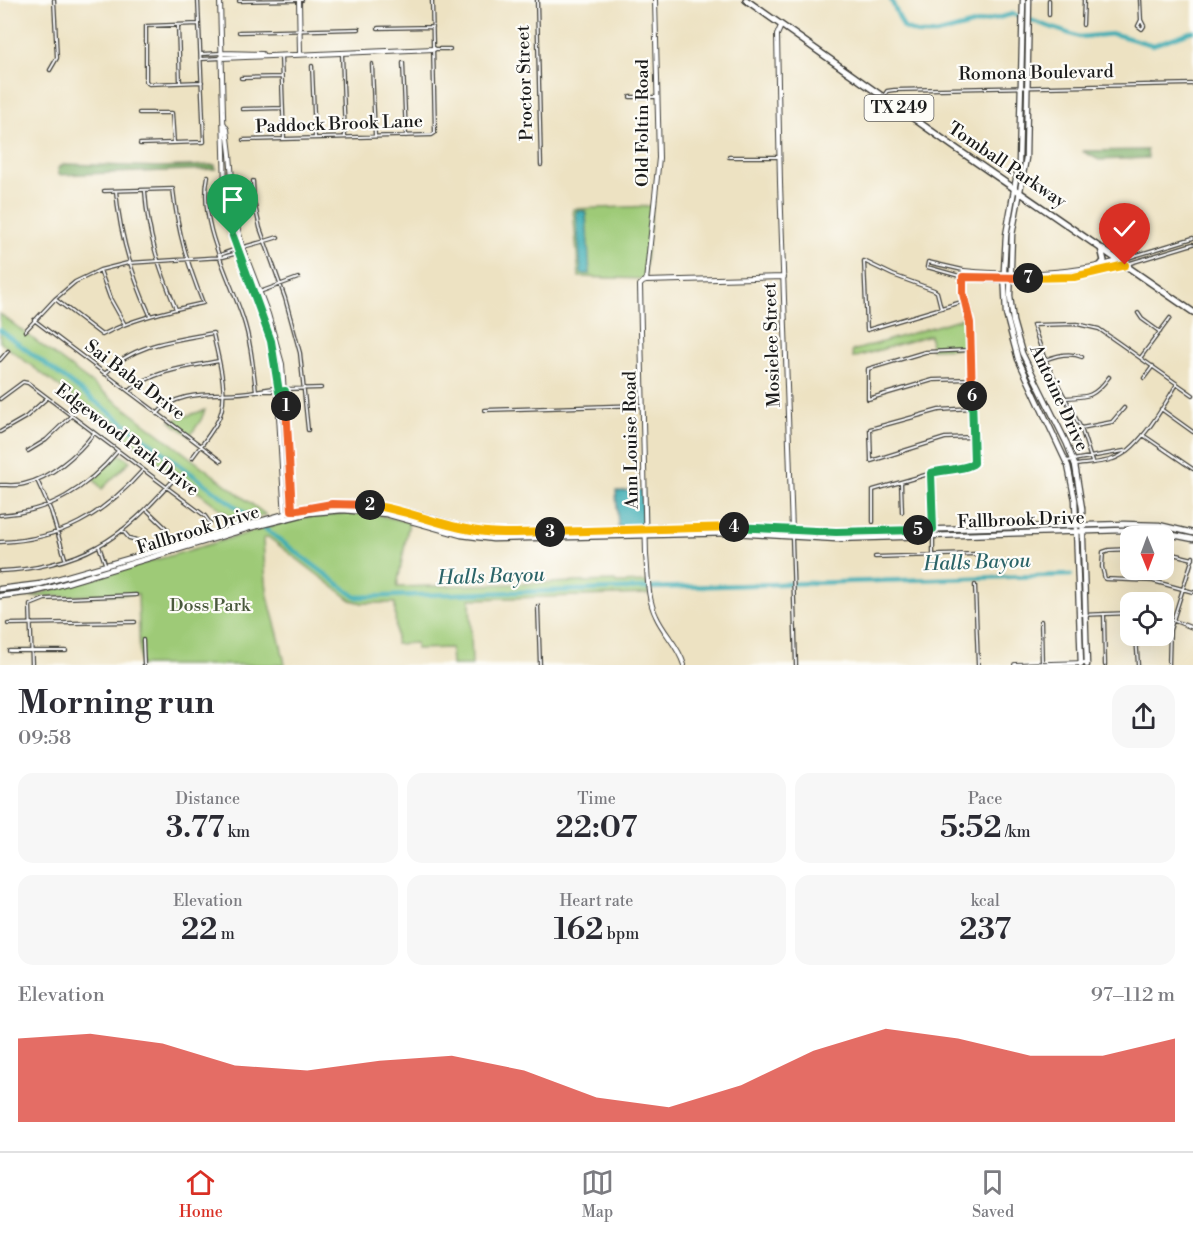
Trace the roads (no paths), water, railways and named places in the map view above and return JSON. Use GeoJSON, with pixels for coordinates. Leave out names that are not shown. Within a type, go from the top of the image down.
{"type":"FeatureCollection","features":[{"type":"Feature","properties":{"kind":"main road","name":"Tomball Parkway"},"geometry":{"type":"LineString","coordinates":[[746,0],[1193,312]]}},
{"type":"Feature","properties":{"kind":"main road","name":"Antoine Drive"},"geometry":{"type":"LineString","coordinates":[[1009,235],[1026,158],[1020,87],[1023,0]]}},
{"type":"Feature","properties":{"kind":"main road","name":"Antoine Drive"},"geometry":{"type":"LineString","coordinates":[[1029,0],[1029,50],[1024,137],[1014,188],[1005,303],[1012,342],[1023,370],[1046,409]]}},
{"type":"Feature","properties":{"kind":"main road"},"geometry":{"type":"LineString","coordinates":[[1022,49],[1029,50]]}},
{"type":"Feature","properties":{"kind":"main road"},"geometry":{"type":"LineString","coordinates":[[1100,266],[1104,261],[1101,248]]}},
{"type":"Feature","properties":{"kind":"main road","name":"Antoine Drive"},"geometry":{"type":"LineString","coordinates":[[1007,276],[1018,340],[1027,366],[1071,463],[1081,496],[1086,614],[1084,664]]}},
{"type":"Feature","properties":{"kind":"main road"},"geometry":{"type":"LineString","coordinates":[[1012,342],[1018,340]]}},
{"type":"Feature","properties":{"kind":"main road","name":"Antoine Drive"},"geometry":{"type":"LineString","coordinates":[[1071,463],[1084,664]]}},
{"type":"Feature","properties":{"kind":"main road","name":"Fallbrook Drive"},"geometry":{"type":"LineString","coordinates":[[292,514],[332,504],[371,505],[402,510],[463,529],[544,535],[646,536],[733,533],[836,539],[1013,533],[1077,528]]}},
{"type":"Feature","properties":{"kind":"main road","name":"Fallbrook Drive"},"geometry":{"type":"LineString","coordinates":[[0,596],[53,587],[160,549],[285,515],[332,511],[370,512],[400,517],[461,535],[493,539],[646,529],[733,527],[836,532],[1150,525],[1193,533]]}},
{"type":"Feature","properties":{"kind":"main road"},"geometry":{"type":"LineString","coordinates":[[1012,527],[1013,533]]}},
{"type":"Feature","properties":{"kind":"main road","name":"Fallbrook Drive"},"geometry":{"type":"LineString","coordinates":[[1083,528],[1158,532],[1193,539]]}},
{"type":"Feature","properties":{"kind":"main road"},"geometry":{"type":"LineString","coordinates":[[493,539],[494,533]]}},
{"type":"Feature","properties":{"kind":"main road","name":"Fallbrook Drive"},"geometry":{"type":"LineString","coordinates":[[0,589],[51,581],[162,555],[214,536]]}},
{"type":"Feature","properties":{"kind":"main road"},"geometry":{"type":"LineString","coordinates":[[160,549],[162,555]]}},
{"type":"Feature","properties":{"kind":"main road"},"geometry":{"type":"LineString","coordinates":[[51,581],[53,587]]}},
{"type":"Feature","properties":{"kind":"street"},"geometry":{"type":"LineString","coordinates":[[50,70],[57,58],[54,0]]}},
{"type":"Feature","properties":{"kind":"street"},"geometry":{"type":"LineString","coordinates":[[140,144],[204,142],[198,0]]}},
{"type":"Feature","properties":{"kind":"street"},"geometry":{"type":"LineString","coordinates":[[220,0],[227,210],[237,250],[271,341],[279,390],[285,515]]}},
{"type":"Feature","properties":{"kind":"street"},"geometry":{"type":"LineString","coordinates":[[239,1],[300,0],[300,54]]}},
{"type":"Feature","properties":{"kind":"street"},"geometry":{"type":"LineString","coordinates":[[432,0],[434,50]]}},
{"type":"Feature","properties":{"kind":"street","name":"Proctor Street"},"geometry":{"type":"LineString","coordinates":[[537,0],[541,165]]}},
{"type":"Feature","properties":{"kind":"street","name":"Old Foltin Road"},"geometry":{"type":"LineString","coordinates":[[646,282],[659,158],[655,0]]}},
{"type":"Feature","properties":{"kind":"street"},"geometry":{"type":"LineString","coordinates":[[1049,0],[1049,15]]}},
{"type":"Feature","properties":{"kind":"street"},"geometry":{"type":"LineString","coordinates":[[1083,0],[1083,25]]}},
{"type":"Feature","properties":{"kind":"street"},"geometry":{"type":"LineString","coordinates":[[1140,0],[1141,20]]}},
{"type":"Feature","properties":{"kind":"street"},"geometry":{"type":"LineString","coordinates":[[199,24],[145,28],[147,83],[202,82]]}},
{"type":"Feature","properties":{"kind":"street"},"geometry":{"type":"LineString","coordinates":[[178,25],[180,83]]}},
{"type":"Feature","properties":{"kind":"street","name":"Mosielee Street"},"geometry":{"type":"LineString","coordinates":[[781,26],[777,35],[779,157],[796,665]]}},
{"type":"Feature","properties":{"kind":"street"},"geometry":{"type":"LineString","coordinates":[[378,28],[433,27]]}},
{"type":"Feature","properties":{"kind":"street"},"geometry":{"type":"LineString","coordinates":[[239,32],[360,29]]}},
{"type":"Feature","properties":{"kind":"street"},"geometry":{"type":"LineString","coordinates":[[201,59],[228,53],[300,54],[450,49]]}},
{"type":"Feature","properties":{"kind":"street","name":"Paddock Brook Lane"},"geometry":{"type":"LineString","coordinates":[[243,140],[432,135],[435,133],[434,50]]}},
{"type":"Feature","properties":{"kind":"street"},"geometry":{"type":"LineString","coordinates":[[228,53],[228,64]]}},
{"type":"Feature","properties":{"kind":"street"},"geometry":{"type":"LineString","coordinates":[[342,53],[345,137]]}},
{"type":"Feature","properties":{"kind":"street"},"geometry":{"type":"LineString","coordinates":[[201,54],[222,56]]}},
{"type":"Feature","properties":{"kind":"street"},"geometry":{"type":"LineString","coordinates":[[281,54],[284,139]]}},
{"type":"Feature","properties":{"kind":"street"},"geometry":{"type":"LineString","coordinates":[[403,63],[406,136]]}},
{"type":"Feature","properties":{"kind":"street"},"geometry":{"type":"LineString","coordinates":[[372,64],[375,136]]}},
{"type":"Feature","properties":{"kind":"street"},"geometry":{"type":"LineString","coordinates":[[312,66],[315,138]]}},
{"type":"Feature","properties":{"kind":"street"},"geometry":{"type":"LineString","coordinates":[[241,78],[282,77]]}},
{"type":"Feature","properties":{"kind":"street","name":"Romona Boulevard"},"geometry":{"type":"LineString","coordinates":[[883,97],[887,91],[894,90],[1193,84]]}},
{"type":"Feature","properties":{"kind":"street"},"geometry":{"type":"LineString","coordinates":[[630,98],[657,97]]}},
{"type":"Feature","properties":{"kind":"street"},"geometry":{"type":"LineString","coordinates":[[242,109],[283,108]]}},
{"type":"Feature","properties":{"kind":"street"},"geometry":{"type":"LineString","coordinates":[[139,114],[172,113],[174,143]]}},
{"type":"Feature","properties":{"kind":"street"},"geometry":{"type":"LineString","coordinates":[[224,123],[227,129],[235,218],[243,249],[280,351],[285,389],[292,514]]}},
{"type":"Feature","properties":{"kind":"street"},"geometry":{"type":"LineString","coordinates":[[729,157],[779,157]]}},
{"type":"Feature","properties":{"kind":"street"},"geometry":{"type":"LineString","coordinates":[[224,164],[231,164]]}},
{"type":"Feature","properties":{"kind":"street"},"geometry":{"type":"LineString","coordinates":[[208,176],[206,184],[208,208],[219,256],[245,326],[256,391]]}},
{"type":"Feature","properties":{"kind":"street"},"geometry":{"type":"LineString","coordinates":[[253,181],[256,214],[300,353],[308,430]]}},
{"type":"Feature","properties":{"kind":"street"},"geometry":{"type":"LineString","coordinates":[[55,299],[102,335],[124,323],[203,303],[186,259],[179,233],[174,189],[104,191]]}},
{"type":"Feature","properties":{"kind":"street"},"geometry":{"type":"LineString","coordinates":[[116,190],[122,239],[128,263],[150,315]]}},
{"type":"Feature","properties":{"kind":"street"},"geometry":{"type":"LineString","coordinates":[[145,190],[146,212],[156,260],[176,309]]}},
{"type":"Feature","properties":{"kind":"street"},"geometry":{"type":"LineString","coordinates":[[25,331],[55,299],[75,282],[100,270],[128,263],[234,254],[237,250],[278,237]]}},
{"type":"Feature","properties":{"kind":"street"},"geometry":{"type":"LineString","coordinates":[[1007,276],[964,271],[928,262],[927,267],[963,277],[1059,275],[1090,274],[1193,238]]}},
{"type":"Feature","properties":{"kind":"street"},"geometry":{"type":"LineString","coordinates":[[1059,275],[1122,263],[1193,244]]}},
{"type":"Feature","properties":{"kind":"street"},"geometry":{"type":"LineString","coordinates":[[941,308],[934,290],[893,275],[864,261],[867,330],[965,301]]}},
{"type":"Feature","properties":{"kind":"street"},"geometry":{"type":"LineString","coordinates":[[100,270],[110,298],[124,323]]}},
{"type":"Feature","properties":{"kind":"street"},"geometry":{"type":"LineString","coordinates":[[873,522],[873,490],[974,463],[969,317],[965,301],[964,271]]}},
{"type":"Feature","properties":{"kind":"street"},"geometry":{"type":"LineString","coordinates":[[646,282],[784,277]]}},
{"type":"Feature","properties":{"kind":"street"},"geometry":{"type":"LineString","coordinates":[[254,294],[298,278]]}},
{"type":"Feature","properties":{"kind":"street","name":"Ann Louise Road"},"geometry":{"type":"LineString","coordinates":[[646,282],[640,285],[646,536],[650,596],[655,615],[677,646],[684,665]]}},
{"type":"Feature","properties":{"kind":"street"},"geometry":{"type":"LineString","coordinates":[[1138,313],[1142,320],[1160,332]]}},
{"type":"Feature","properties":{"kind":"street"},"geometry":{"type":"LineString","coordinates":[[1141,357],[1170,318]]}},
{"type":"Feature","properties":{"kind":"street","name":"Sai Baba Drive"},"geometry":{"type":"LineString","coordinates":[[34,320],[220,461]]}},
{"type":"Feature","properties":{"kind":"street"},"geometry":{"type":"LineString","coordinates":[[1092,462],[1081,428],[1046,360],[1033,325],[1077,324],[1099,329],[1193,395]]}},
{"type":"Feature","properties":{"kind":"street"},"geometry":{"type":"LineString","coordinates":[[105,374],[129,355],[144,348],[213,333],[223,393],[217,423],[192,458]]}},
{"type":"Feature","properties":{"kind":"street"},"geometry":{"type":"LineString","coordinates":[[970,350],[925,352],[868,369],[868,399],[933,380],[971,379]]}},
{"type":"Feature","properties":{"kind":"street"},"geometry":{"type":"LineString","coordinates":[[0,360],[8,351]]}},
{"type":"Feature","properties":{"kind":"street"},"geometry":{"type":"LineString","coordinates":[[1046,360],[1060,355],[1082,357]]}},
{"type":"Feature","properties":{"kind":"street"},"geometry":{"type":"LineString","coordinates":[[129,391],[141,381],[172,369],[219,361]]}},
{"type":"Feature","properties":{"kind":"street"},"geometry":{"type":"LineString","coordinates":[[1144,378],[1153,366]]}},
{"type":"Feature","properties":{"kind":"street"},"geometry":{"type":"LineString","coordinates":[[1065,398],[1092,396],[1109,377]]}},
{"type":"Feature","properties":{"kind":"street","name":"Edgewood Park Drive"},"geometry":{"type":"LineString","coordinates":[[0,399],[25,382],[205,516],[210,523]]}},
{"type":"Feature","properties":{"kind":"street"},"geometry":{"type":"LineString","coordinates":[[1071,463],[1113,460],[1127,450],[1143,435],[1177,384]]}},
{"type":"Feature","properties":{"kind":"street"},"geometry":{"type":"LineString","coordinates":[[157,414],[163,407],[202,394],[321,388]]}},
{"type":"Feature","properties":{"kind":"street"},"geometry":{"type":"LineString","coordinates":[[0,432],[26,417],[47,398]]}},
{"type":"Feature","properties":{"kind":"street"},"geometry":{"type":"LineString","coordinates":[[485,410],[643,405]]}},
{"type":"Feature","properties":{"kind":"street"},"geometry":{"type":"LineString","coordinates":[[972,408],[939,410],[870,429],[871,461],[945,438],[973,437]]}},
{"type":"Feature","properties":{"kind":"street"},"geometry":{"type":"LineString","coordinates":[[1081,428],[1112,422],[1124,408]]}},
{"type":"Feature","properties":{"kind":"street"},"geometry":{"type":"LineString","coordinates":[[1161,409],[1193,432]]}},
{"type":"Feature","properties":{"kind":"street"},"geometry":{"type":"LineString","coordinates":[[28,451],[46,440],[71,416]]}},
{"type":"Feature","properties":{"kind":"street"},"geometry":{"type":"LineString","coordinates":[[0,485],[23,484],[36,479],[72,456],[94,433]]}},
{"type":"Feature","properties":{"kind":"street"},"geometry":{"type":"LineString","coordinates":[[1143,435],[1193,469]]}},
{"type":"Feature","properties":{"kind":"street"},"geometry":{"type":"LineString","coordinates":[[1071,463],[1091,456],[1127,450]]}},
{"type":"Feature","properties":{"kind":"street"},"geometry":{"type":"LineString","coordinates":[[0,514],[22,514],[49,506],[88,481],[118,451]]}},
{"type":"Feature","properties":{"kind":"street"},"geometry":{"type":"LineString","coordinates":[[0,542],[19,542],[58,533],[94,514],[128,487],[142,470]]}},
{"type":"Feature","properties":{"kind":"street"},"geometry":{"type":"LineString","coordinates":[[931,473],[933,555]]}},
{"type":"Feature","properties":{"kind":"street"},"geometry":{"type":"LineString","coordinates":[[0,572],[27,568],[99,546],[146,509],[177,476]]}},
{"type":"Feature","properties":{"kind":"street"},"geometry":{"type":"LineString","coordinates":[[36,479],[49,506],[65,558]]}},
{"type":"Feature","properties":{"kind":"street"},"geometry":{"type":"LineString","coordinates":[[901,482],[902,512]]}},
{"type":"Feature","properties":{"kind":"street"},"geometry":{"type":"LineString","coordinates":[[146,509],[168,530]]}},
{"type":"Feature","properties":{"kind":"street"},"geometry":{"type":"LineString","coordinates":[[122,530],[129,538],[137,540]]}},
{"type":"Feature","properties":{"kind":"street"},"geometry":{"type":"LineString","coordinates":[[99,546],[106,568]]}},
{"type":"Feature","properties":{"kind":"street"},"geometry":{"type":"LineString","coordinates":[[1120,549],[1107,550],[1101,555],[1105,579],[1153,581],[1193,592]]}},
{"type":"Feature","properties":{"kind":"street"},"geometry":{"type":"LineString","coordinates":[[874,557],[975,554]]}},
{"type":"Feature","properties":{"kind":"street"},"geometry":{"type":"LineString","coordinates":[[1174,554],[1193,559],[1174,617]]}},
{"type":"Feature","properties":{"kind":"street"},"geometry":{"type":"LineString","coordinates":[[975,585],[978,665]]}},
{"type":"Feature","properties":{"kind":"street"},"geometry":{"type":"LineString","coordinates":[[32,665],[30,605],[45,599],[136,595]]}},
{"type":"Feature","properties":{"kind":"street"},"geometry":{"type":"LineString","coordinates":[[538,606],[540,665]]}},
{"type":"Feature","properties":{"kind":"street"},"geometry":{"type":"LineString","coordinates":[[1080,615],[1120,613]]}},
{"type":"Feature","properties":{"kind":"street"},"geometry":{"type":"LineString","coordinates":[[1104,614],[1105,665]]}},
{"type":"Feature","properties":{"kind":"street"},"geometry":{"type":"LineString","coordinates":[[1174,620],[1193,628]]}},
{"type":"Feature","properties":{"kind":"street"},"geometry":{"type":"LineString","coordinates":[[1041,621],[1042,664]]}},
{"type":"Feature","properties":{"kind":"street"},"geometry":{"type":"LineString","coordinates":[[8,624],[135,622]]}},
{"type":"Feature","properties":{"kind":"street"},"geometry":{"type":"LineString","coordinates":[[143,640],[144,665]]}},
{"type":"Feature","properties":{"kind":"street"},"geometry":{"type":"LineString","coordinates":[[1136,646],[1137,665]]}},
{"type":"Feature","properties":{"kind":"street"},"geometry":{"type":"LineString","coordinates":[[1169,646],[1169,665]]}},
{"type":"Feature","properties":{"kind":"street"},"geometry":{"type":"LineString","coordinates":[[9,651],[66,651]]}},
{"type":"Feature","properties":{"kind":"street"},"geometry":{"type":"LineString","coordinates":[[1015,665],[1084,664]]}},
{"type":"Feature","properties":{"kind":"water"},"geometry":{"type":"Polygon","coordinates":[[[576,211],[585,211],[586,214],[590,274],[581,272],[576,211]]]}},
{"type":"Feature","properties":{"kind":"water"},"geometry":{"type":"Polygon","coordinates":[[[643,490],[644,526],[618,527],[616,491],[643,490]]]}},
{"type":"Feature","properties":{"kind":"waterway"},"geometry":{"type":"LineString","coordinates":[[891,0],[904,28],[919,34],[936,34],[1013,14],[1079,37],[1114,34],[1153,45],[1193,31]]}},
{"type":"Feature","properties":{"kind":"waterway","name":"Halls Bayou"},"geometry":{"type":"LineString","coordinates":[[0,330],[356,597],[1071,575]]}},
{"type":"Feature","properties":{"kind":"park label","name":"Doss Park"},"geometry":{"type":"Point","coordinates":[210,605]}}]}
